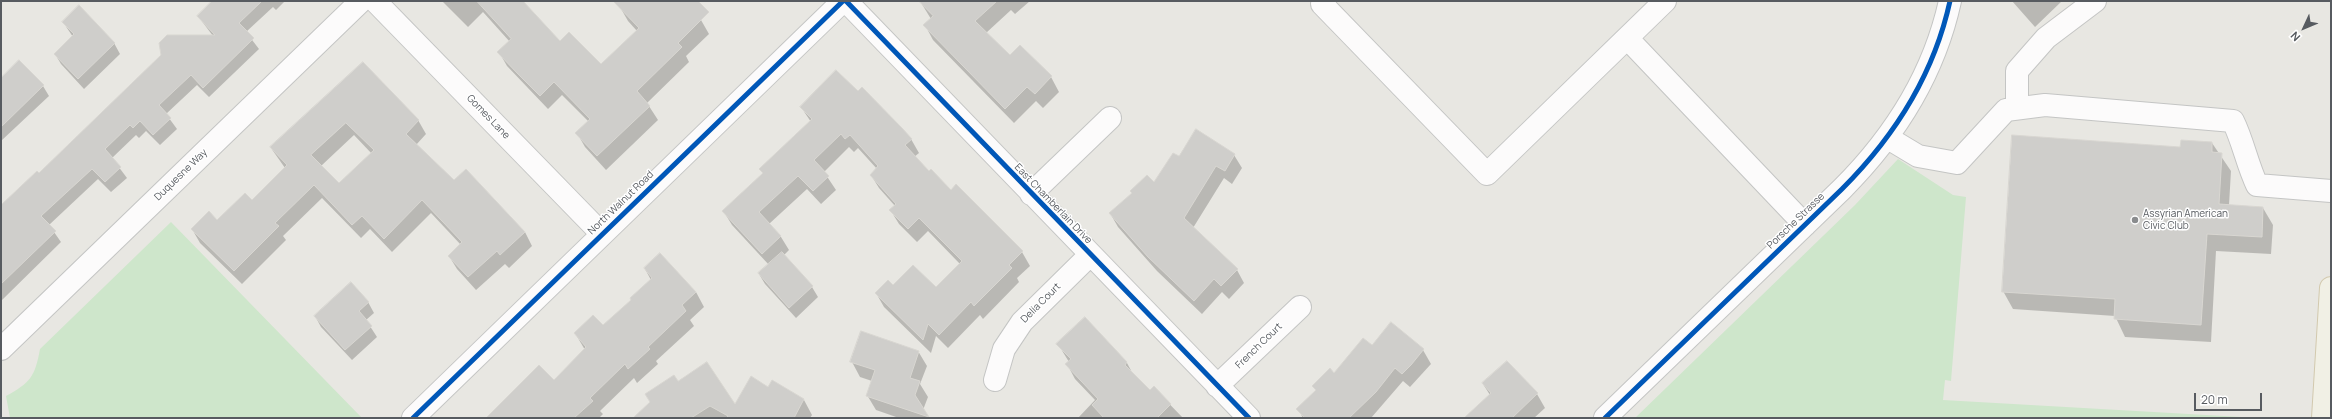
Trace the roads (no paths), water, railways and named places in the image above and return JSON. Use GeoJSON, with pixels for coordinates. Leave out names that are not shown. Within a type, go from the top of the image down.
{"type":"FeatureCollection","features":[{"type":"Feature","properties":{"kind":"main road"},"geometry":{"type":"LineString","coordinates":[[2322,418],[2331,288]]}},
{"type":"Feature","properties":{"kind":"street","name":"Duquesne Way"},"geometry":{"type":"LineString","coordinates":[[1,349],[361,1]]}},
{"type":"Feature","properties":{"kind":"street","name":"Gomes Lane"},"geometry":{"type":"LineString","coordinates":[[375,1],[602,234]]}},
{"type":"Feature","properties":{"kind":"street","name":"North Walnut Road"},"geometry":{"type":"LineString","coordinates":[[413,418],[844,1]]}},
{"type":"Feature","properties":{"kind":"street","name":"East Chamberlain Drive"},"geometry":{"type":"LineString","coordinates":[[844,1],[1249,418]]}},
{"type":"Feature","properties":{"kind":"street"},"geometry":{"type":"LineString","coordinates":[[1326,1],[1322,4],[1487,174],[1665,1]]}},
{"type":"Feature","properties":{"kind":"street","name":"Porsche Strasse"},"geometry":{"type":"LineString","coordinates":[[1605,418],[1805,225],[1858,172],[1888,138],[1907,108],[1925,74],[1941,35],[1950,1]]}},
{"type":"Feature","properties":{"kind":"street"},"geometry":{"type":"LineString","coordinates":[[2016,108],[2017,72],[2046,38],[2095,1]]}},
{"type":"Feature","properties":{"kind":"street"},"geometry":{"type":"LineString","coordinates":[[1627,38],[1805,225]]}},
{"type":"Feature","properties":{"kind":"street"},"geometry":{"type":"LineString","coordinates":[[1888,138],[1918,156],[1956,163],[2006,110],[2016,108],[2045,105],[2233,121],[2241,136],[2248,165],[2257,185],[2331,191]]}},
{"type":"Feature","properties":{"kind":"street"},"geometry":{"type":"LineString","coordinates":[[1031,194],[1110,118]]}},
{"type":"Feature","properties":{"kind":"street","name":"Delia Court"},"geometry":{"type":"LineString","coordinates":[[995,380],[1004,349],[1022,322],[1090,255]]}},
{"type":"Feature","properties":{"kind":"street","name":"French Court"},"geometry":{"type":"LineString","coordinates":[[1217,386],[1300,307]]}},
{"type":"Feature","properties":{"kind":"place","name":"Assyrian American Civic Club"},"geometry":{"type":"Point","coordinates":[2135,220]}}]}
